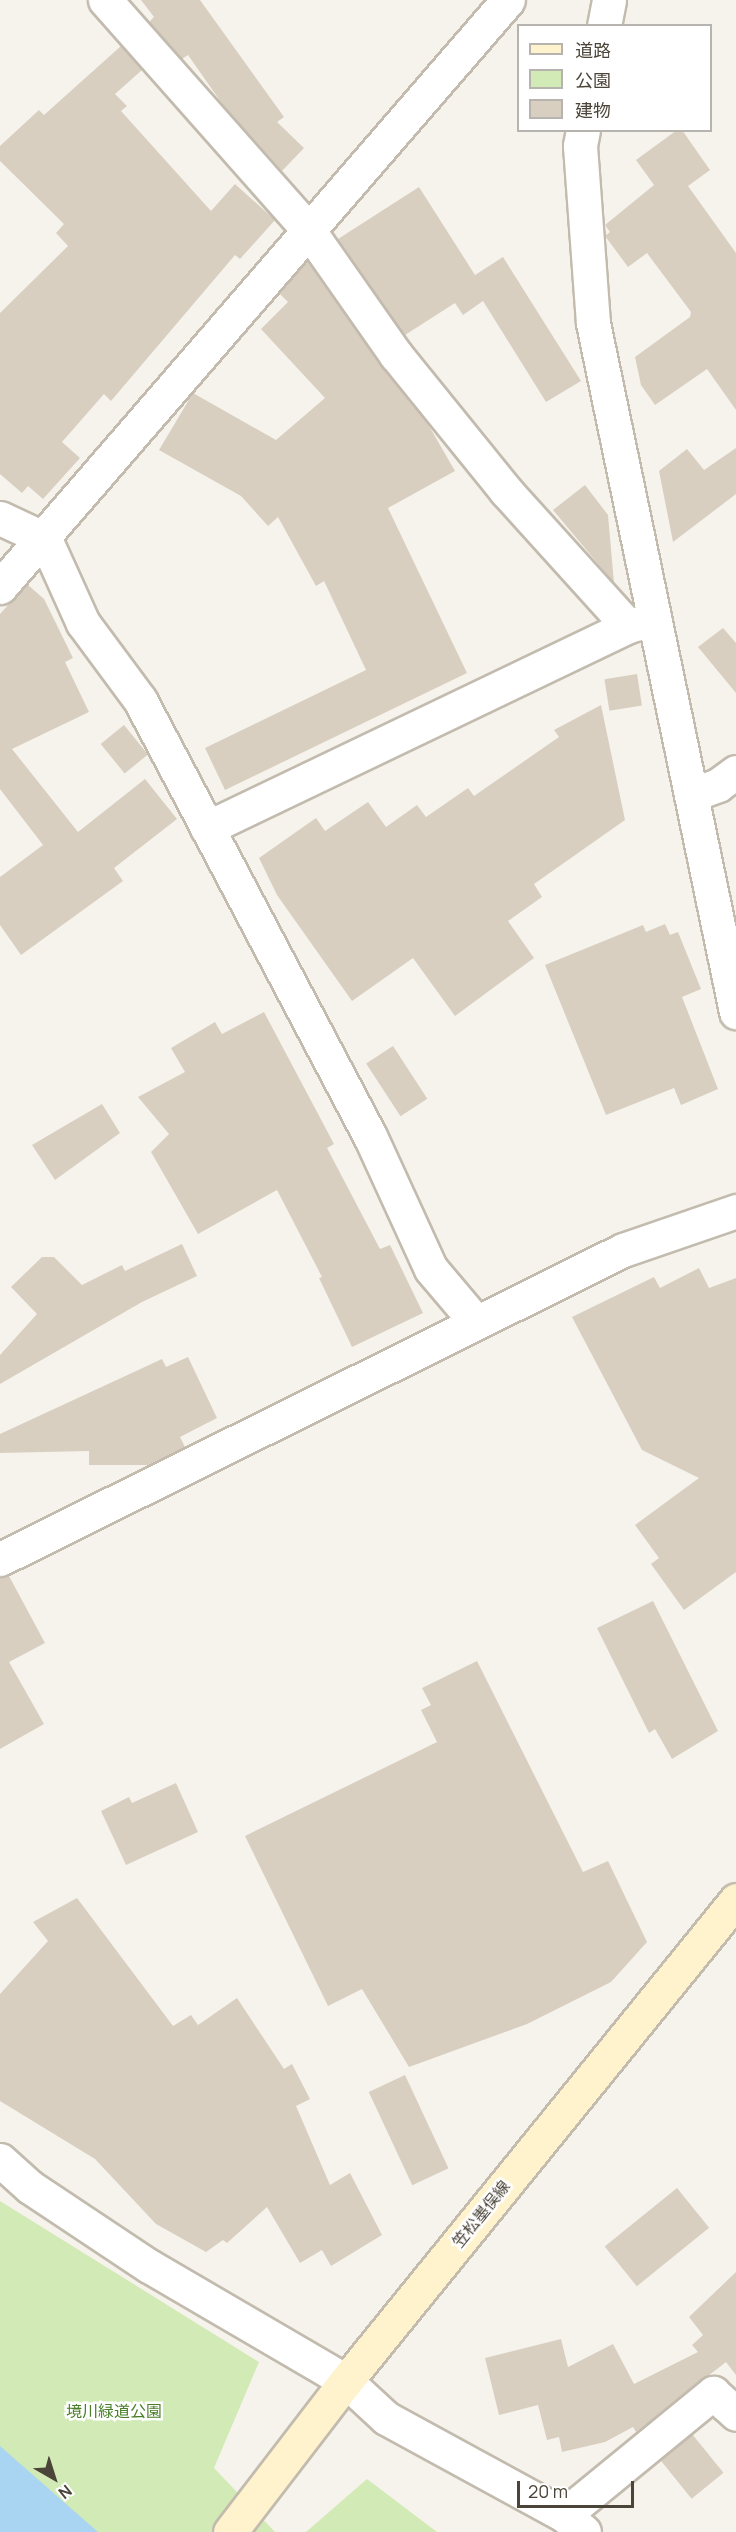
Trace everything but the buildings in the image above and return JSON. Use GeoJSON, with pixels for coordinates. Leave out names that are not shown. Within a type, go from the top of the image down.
{"type":"FeatureCollection","features":[{"type":"Feature","properties":{"kind":"main road","name":"笠松墨俣線"},"geometry":{"type":"LineString","coordinates":[[230,2532],[345,2381],[736,1900]]}},
{"type":"Feature","properties":{"kind":"street"},"geometry":{"type":"LineString","coordinates":[[105,0],[307,228],[396,355],[491,473],[642,622]]}},
{"type":"Feature","properties":{"kind":"street"},"geometry":{"type":"LineString","coordinates":[[0,587],[45,538],[307,228],[508,0]]}},
{"type":"Feature","properties":{"kind":"street"},"geometry":{"type":"LineString","coordinates":[[604,24],[609,0]]}},
{"type":"Feature","properties":{"kind":"street"},"geometry":{"type":"LineString","coordinates":[[583,132],[580,146],[593,323],[642,622],[692,795],[736,1012]]}},
{"type":"Feature","properties":{"kind":"street"},"geometry":{"type":"LineString","coordinates":[[0,518],[45,538],[83,623],[141,700],[370,1136],[431,1269],[475,1322]]}},
{"type":"Feature","properties":{"kind":"street"},"geometry":{"type":"LineString","coordinates":[[207,828],[642,622]]}},
{"type":"Feature","properties":{"kind":"street"},"geometry":{"type":"LineString","coordinates":[[692,795],[718,785],[736,772]]}},
{"type":"Feature","properties":{"kind":"street"},"geometry":{"type":"LineString","coordinates":[[0,1559],[623,1250],[736,1211]]}},
{"type":"Feature","properties":{"kind":"street"},"geometry":{"type":"LineString","coordinates":[[0,2160],[30,2187],[149,2266],[345,2381],[386,2418],[574,2523],[713,2393],[736,2414]]}},
{"type":"Feature","properties":{"kind":"green space","name":"境川緑道公園"},"geometry":{"type":"Polygon","coordinates":[[[0,2201],[259,2362],[214,2468],[275,2532],[0,2532],[0,2201]]]}},
{"type":"Feature","properties":{"kind":"green space"},"geometry":{"type":"Polygon","coordinates":[[[367,2479],[437,2532],[306,2532],[367,2479]]]}},
{"type":"Feature","properties":{"kind":"water"},"geometry":{"type":"Polygon","coordinates":[[[0,2446],[98,2532],[0,2532],[0,2446]]]}}]}
